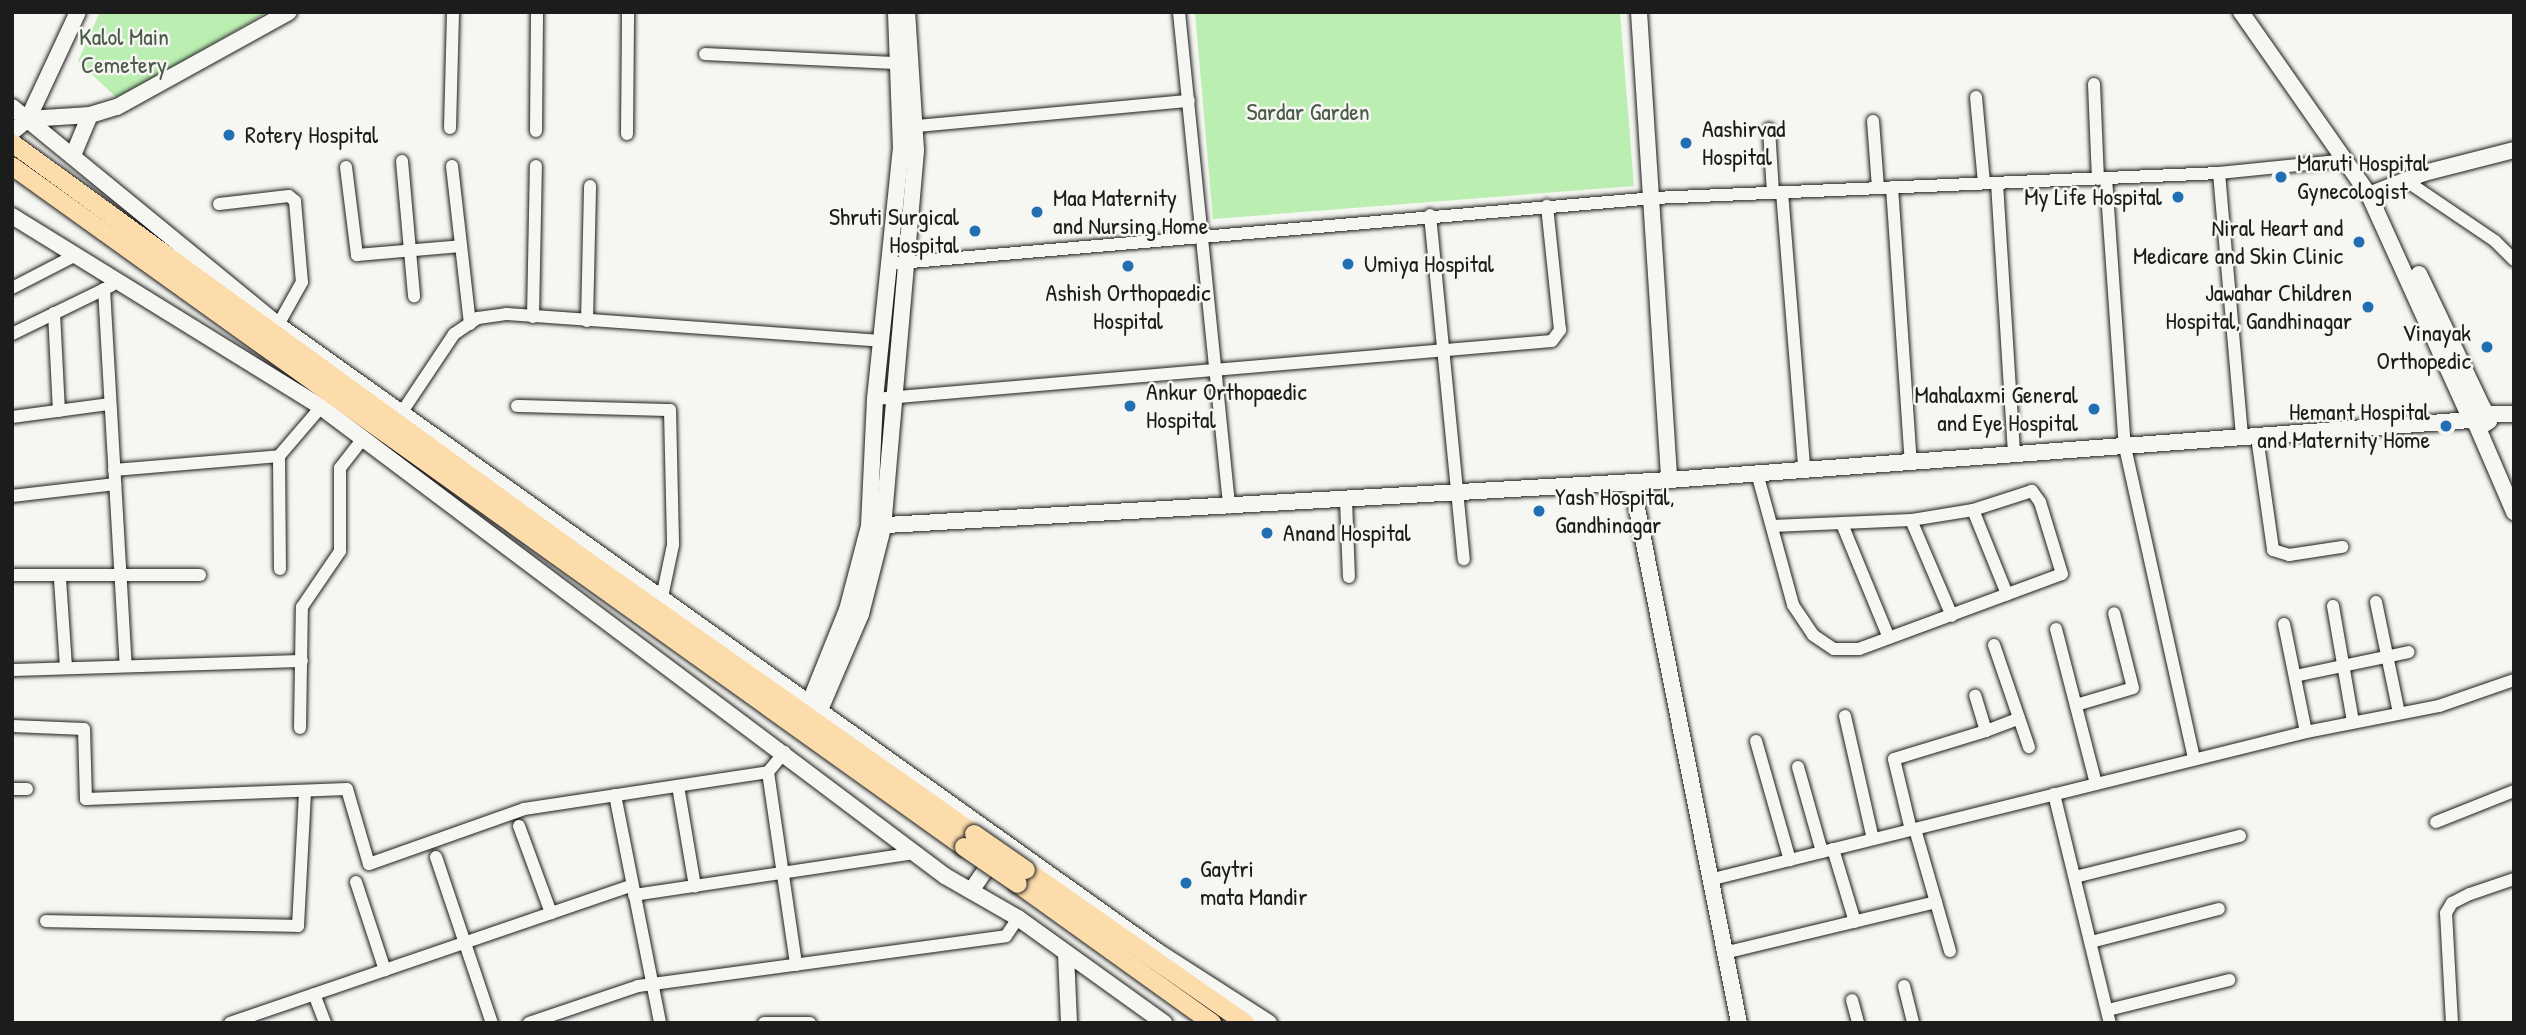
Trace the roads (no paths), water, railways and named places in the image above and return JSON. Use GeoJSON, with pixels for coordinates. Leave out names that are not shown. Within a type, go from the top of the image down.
{"type":"FeatureCollection","features":[{"type":"Feature","properties":{"kind":"main road"},"geometry":{"type":"LineString","coordinates":[[12,144],[41,178]]}},
{"type":"Feature","properties":{"kind":"main road"},"geometry":{"type":"LineString","coordinates":[[12,166],[41,178],[1022,877],[1245,1023]]}},
{"type":"Feature","properties":{"kind":"main road"},"geometry":{"type":"LineString","coordinates":[[1022,877],[1212,1023]]}},
{"type":"Feature","properties":{"kind":"street"},"geometry":{"type":"LineString","coordinates":[[12,132],[28,119],[78,12]]}},
{"type":"Feature","properties":{"kind":"street"},"geometry":{"type":"LineString","coordinates":[[28,119],[90,115],[117,107],[289,12]]}},
{"type":"Feature","properties":{"kind":"street"},"geometry":{"type":"LineString","coordinates":[[450,128],[453,12]]}},
{"type":"Feature","properties":{"kind":"street"},"geometry":{"type":"LineString","coordinates":[[536,131],[537,12]]}},
{"type":"Feature","properties":{"kind":"street"},"geometry":{"type":"LineString","coordinates":[[627,134],[628,12]]}},
{"type":"Feature","properties":{"kind":"street"},"geometry":{"type":"LineString","coordinates":[[896,12],[899,63],[909,127]]}},
{"type":"Feature","properties":{"kind":"street"},"geometry":{"type":"LineString","coordinates":[[814,708],[876,527],[883,399],[909,127],[907,12]]}},
{"type":"Feature","properties":{"kind":"street"},"geometry":{"type":"LineString","coordinates":[[1180,12],[1229,507]]}},
{"type":"Feature","properties":{"kind":"street"},"geometry":{"type":"LineString","coordinates":[[1639,12],[1654,198],[1669,480]]}},
{"type":"Feature","properties":{"kind":"street"},"geometry":{"type":"LineString","coordinates":[[2241,12],[2347,160],[2374,193]]}},
{"type":"Feature","properties":{"kind":"street"},"geometry":{"type":"LineString","coordinates":[[2254,12],[2374,193],[2479,418],[2514,486]]}},
{"type":"Feature","properties":{"kind":"street"},"geometry":{"type":"LineString","coordinates":[[705,54],[899,63]]}},
{"type":"Feature","properties":{"kind":"street"},"geometry":{"type":"LineString","coordinates":[[2094,84],[2124,447],[2194,759]]}},
{"type":"Feature","properties":{"kind":"street"},"geometry":{"type":"LineString","coordinates":[[1976,97],[1991,183],[2014,455]]}},
{"type":"Feature","properties":{"kind":"street"},"geometry":{"type":"LineString","coordinates":[[909,127],[1189,101]]}},
{"type":"Feature","properties":{"kind":"street"},"geometry":{"type":"LineString","coordinates":[[12,107],[74,153],[278,325],[1157,951],[1269,1023]]}},
{"type":"Feature","properties":{"kind":"street"},"geometry":{"type":"LineString","coordinates":[[74,153],[90,115]]}},
{"type":"Feature","properties":{"kind":"street"},"geometry":{"type":"LineString","coordinates":[[1873,121],[1885,188],[1911,463]]}},
{"type":"Feature","properties":{"kind":"street"},"geometry":{"type":"LineString","coordinates":[[1769,129],[1804,468]]}},
{"type":"Feature","properties":{"kind":"street"},"geometry":{"type":"LineString","coordinates":[[2374,193],[2404,180],[2514,150]]}},
{"type":"Feature","properties":{"kind":"street"},"geometry":{"type":"LineString","coordinates":[[895,264],[1430,215],[1654,198],[2219,173],[2347,160]]}},
{"type":"Feature","properties":{"kind":"street"},"geometry":{"type":"LineString","coordinates":[[402,161],[414,296]]}},
{"type":"Feature","properties":{"kind":"street"},"geometry":{"type":"LineString","coordinates":[[452,166],[470,324]]}},
{"type":"Feature","properties":{"kind":"street"},"geometry":{"type":"LineString","coordinates":[[533,317],[536,166]]}},
{"type":"Feature","properties":{"kind":"street"},"geometry":{"type":"LineString","coordinates":[[346,167],[357,254],[461,246]]}},
{"type":"Feature","properties":{"kind":"street"},"geometry":{"type":"LineString","coordinates":[[2219,173],[2249,438],[2273,550],[2289,555],[2342,547]]}},
{"type":"Feature","properties":{"kind":"street"},"geometry":{"type":"LineString","coordinates":[[2404,180],[2495,241],[2514,260]]}},
{"type":"Feature","properties":{"kind":"street"},"geometry":{"type":"LineString","coordinates":[[587,321],[590,186]]}},
{"type":"Feature","properties":{"kind":"street"},"geometry":{"type":"LineString","coordinates":[[219,205],[289,196],[295,201],[302,282],[278,325]]}},
{"type":"Feature","properties":{"kind":"street"},"geometry":{"type":"LineString","coordinates":[[883,399],[1552,341],[1558,336],[1547,206]]}},
{"type":"Feature","properties":{"kind":"street"},"geometry":{"type":"LineString","coordinates":[[1430,215],[1464,559]]}},
{"type":"Feature","properties":{"kind":"street"},"geometry":{"type":"LineString","coordinates":[[12,216],[74,256],[111,286],[321,407],[364,437],[785,752],[915,853],[1017,918],[1164,1023]]}},
{"type":"Feature","properties":{"kind":"street"},"geometry":{"type":"LineString","coordinates":[[12,288],[74,256]]}},
{"type":"Feature","properties":{"kind":"street"},"geometry":{"type":"LineString","coordinates":[[883,399],[882,341],[895,264]]}},
{"type":"Feature","properties":{"kind":"street"},"geometry":{"type":"LineString","coordinates":[[12,334],[111,286]]}},
{"type":"Feature","properties":{"kind":"street"},"geometry":{"type":"LineString","coordinates":[[111,286],[110,404],[126,665]]}},
{"type":"Feature","properties":{"kind":"street"},"geometry":{"type":"LineString","coordinates":[[54,313],[59,411]]}},
{"type":"Feature","properties":{"kind":"street"},"geometry":{"type":"LineString","coordinates":[[402,412],[454,334],[470,324],[506,314],[882,341]]}},
{"type":"Feature","properties":{"kind":"street"},"geometry":{"type":"LineString","coordinates":[[12,417],[110,404]]}},
{"type":"Feature","properties":{"kind":"street"},"geometry":{"type":"LineString","coordinates":[[517,406],[670,410],[673,545],[662,597]]}},
{"type":"Feature","properties":{"kind":"street"},"geometry":{"type":"LineString","coordinates":[[280,569],[279,456],[321,407]]}},
{"type":"Feature","properties":{"kind":"street"},"geometry":{"type":"LineString","coordinates":[[876,527],[1632,483],[1804,468],[1911,463],[2249,438],[2514,414]]}},
{"type":"Feature","properties":{"kind":"street"},"geometry":{"type":"LineString","coordinates":[[2479,418],[2514,512]]}},
{"type":"Feature","properties":{"kind":"street"},"geometry":{"type":"LineString","coordinates":[[300,728],[302,607],[340,551],[340,468],[364,437]]}},
{"type":"Feature","properties":{"kind":"street"},"geometry":{"type":"LineString","coordinates":[[114,470],[279,456]]}},
{"type":"Feature","properties":{"kind":"street"},"geometry":{"type":"LineString","coordinates":[[1757,473],[1793,605],[1813,635],[1834,649],[1859,649],[2062,574],[2039,502],[2032,491],[2018,492],[1973,510],[1911,520],[1772,526]]}},
{"type":"Feature","properties":{"kind":"street"},"geometry":{"type":"LineString","coordinates":[[1632,483],[1739,1023]]}},
{"type":"Feature","properties":{"kind":"street"},"geometry":{"type":"LineString","coordinates":[[12,496],[115,484]]}},
{"type":"Feature","properties":{"kind":"street"},"geometry":{"type":"LineString","coordinates":[[1346,500],[1349,577]]}},
{"type":"Feature","properties":{"kind":"street"},"geometry":{"type":"LineString","coordinates":[[1973,510],[2007,594]]}},
{"type":"Feature","properties":{"kind":"street"},"geometry":{"type":"LineString","coordinates":[[1911,520],[1952,616]]}},
{"type":"Feature","properties":{"kind":"street"},"geometry":{"type":"LineString","coordinates":[[1842,524],[1889,638]]}},
{"type":"Feature","properties":{"kind":"street"},"geometry":{"type":"LineString","coordinates":[[12,575],[60,579],[200,575]]}},
{"type":"Feature","properties":{"kind":"street"},"geometry":{"type":"LineString","coordinates":[[60,579],[66,667]]}},
{"type":"Feature","properties":{"kind":"street"},"geometry":{"type":"LineString","coordinates":[[2376,602],[2399,713]]}},
{"type":"Feature","properties":{"kind":"street"},"geometry":{"type":"LineString","coordinates":[[2333,606],[2353,722]]}},
{"type":"Feature","properties":{"kind":"street"},"geometry":{"type":"LineString","coordinates":[[2076,705],[2133,688],[2114,613]]}},
{"type":"Feature","properties":{"kind":"street"},"geometry":{"type":"LineString","coordinates":[[2284,624],[2306,732]]}},
{"type":"Feature","properties":{"kind":"street"},"geometry":{"type":"LineString","coordinates":[[2056,629],[2096,784]]}},
{"type":"Feature","properties":{"kind":"street"},"geometry":{"type":"LineString","coordinates":[[1994,645],[2029,747]]}},
{"type":"Feature","properties":{"kind":"street"},"geometry":{"type":"LineString","coordinates":[[2295,676],[2409,652]]}},
{"type":"Feature","properties":{"kind":"street"},"geometry":{"type":"LineString","coordinates":[[12,670],[302,661]]}},
{"type":"Feature","properties":{"kind":"street"},"geometry":{"type":"LineString","coordinates":[[1709,880],[2306,732],[2439,706],[2514,680]]}},
{"type":"Feature","properties":{"kind":"street"},"geometry":{"type":"LineString","coordinates":[[1975,696],[1986,731]]}},
{"type":"Feature","properties":{"kind":"street"},"geometry":{"type":"LineString","coordinates":[[1844,716],[1873,839]]}},
{"type":"Feature","properties":{"kind":"street"},"geometry":{"type":"LineString","coordinates":[[1950,951],[1894,759],[2018,719]]}},
{"type":"Feature","properties":{"kind":"street"},"geometry":{"type":"LineString","coordinates":[[12,726],[84,729],[86,799],[347,789],[369,864],[524,809],[768,772],[785,752]]}},
{"type":"Feature","properties":{"kind":"street"},"geometry":{"type":"LineString","coordinates":[[1756,741],[1790,860]]}},
{"type":"Feature","properties":{"kind":"street"},"geometry":{"type":"LineString","coordinates":[[1798,766],[1855,922]]}},
{"type":"Feature","properties":{"kind":"street"},"geometry":{"type":"LineString","coordinates":[[768,772],[796,965]]}},
{"type":"Feature","properties":{"kind":"street"},"geometry":{"type":"LineString","coordinates":[[678,786],[695,887]]}},
{"type":"Feature","properties":{"kind":"street"},"geometry":{"type":"LineString","coordinates":[[12,789],[27,789]]}},
{"type":"Feature","properties":{"kind":"street"},"geometry":{"type":"LineString","coordinates":[[46,920],[299,926],[305,791]]}},
{"type":"Feature","properties":{"kind":"street"},"geometry":{"type":"LineString","coordinates":[[2436,822],[2514,792]]}},
{"type":"Feature","properties":{"kind":"street"},"geometry":{"type":"LineString","coordinates":[[2054,794],[2109,1016],[2229,980]]}},
{"type":"Feature","properties":{"kind":"street"},"geometry":{"type":"LineString","coordinates":[[615,795],[660,1023]]}},
{"type":"Feature","properties":{"kind":"street"},"geometry":{"type":"LineString","coordinates":[[519,826],[551,913]]}},
{"type":"Feature","properties":{"kind":"street"},"geometry":{"type":"LineString","coordinates":[[2075,877],[2240,836]]}},
{"type":"Feature","properties":{"kind":"street"},"geometry":{"type":"LineString","coordinates":[[971,891],[1004,842]]}},
{"type":"Feature","properties":{"kind":"street"},"geometry":{"type":"LineString","coordinates":[[230,1023],[551,913],[633,890],[695,887],[783,876],[915,853]]}},
{"type":"Feature","properties":{"kind":"street"},"geometry":{"type":"LineString","coordinates":[[436,857],[492,1023]]}},
{"type":"Feature","properties":{"kind":"street"},"geometry":{"type":"LineString","coordinates":[[2452,1023],[2446,913],[2452,903],[2514,879]]}},
{"type":"Feature","properties":{"kind":"street"},"geometry":{"type":"LineString","coordinates":[[356,882],[385,970]]}},
{"type":"Feature","properties":{"kind":"street"},"geometry":{"type":"LineString","coordinates":[[1724,953],[1936,902]]}},
{"type":"Feature","properties":{"kind":"street"},"geometry":{"type":"LineString","coordinates":[[2091,942],[2218,909]]}},
{"type":"Feature","properties":{"kind":"street"},"geometry":{"type":"LineString","coordinates":[[529,1023],[653,984],[1006,936],[1017,918]]}},
{"type":"Feature","properties":{"kind":"street"},"geometry":{"type":"LineString","coordinates":[[1066,954],[1069,1023]]}},
{"type":"Feature","properties":{"kind":"street"},"geometry":{"type":"LineString","coordinates":[[1904,986],[1913,1023]]}},
{"type":"Feature","properties":{"kind":"street"},"geometry":{"type":"LineString","coordinates":[[314,994],[325,1023]]}},
{"type":"Feature","properties":{"kind":"street"},"geometry":{"type":"LineString","coordinates":[[1852,1000],[1858,1023]]}},
{"type":"Feature","properties":{"kind":"street"},"geometry":{"type":"LineString","coordinates":[[764,1023],[810,1023]]}},
{"type":"Feature","properties":{"kind":"place","name":"Rotery Hospital"},"geometry":{"type":"Point","coordinates":[229,135]}},
{"type":"Feature","properties":{"kind":"place","name":"Aashirvad Hospital"},"geometry":{"type":"Point","coordinates":[1686,143]}},
{"type":"Feature","properties":{"kind":"place","name":"Maruti Hospital Gynecologist"},"geometry":{"type":"Point","coordinates":[2281,177]}},
{"type":"Feature","properties":{"kind":"place","name":"My Life Hospital"},"geometry":{"type":"Point","coordinates":[2178,197]}},
{"type":"Feature","properties":{"kind":"place","name":"Maa Maternity and Nursing Home"},"geometry":{"type":"Point","coordinates":[1037,212]}},
{"type":"Feature","properties":{"kind":"place","name":"Shruti Surgical Hospital"},"geometry":{"type":"Point","coordinates":[975,231]}},
{"type":"Feature","properties":{"kind":"place","name":"Niral Heart and Medicare and Skin Clinic"},"geometry":{"type":"Point","coordinates":[2359,242]}},
{"type":"Feature","properties":{"kind":"place","name":"Umiya Hospital"},"geometry":{"type":"Point","coordinates":[1348,264]}},
{"type":"Feature","properties":{"kind":"place","name":"Ashish Orthopaedic Hospital"},"geometry":{"type":"Point","coordinates":[1128,266]}},
{"type":"Feature","properties":{"kind":"place","name":"Jawahar Children Hospital, Gandhinagar"},"geometry":{"type":"Point","coordinates":[2368,307]}},
{"type":"Feature","properties":{"kind":"place","name":"Vinayak Orthopedic"},"geometry":{"type":"Point","coordinates":[2487,347]}},
{"type":"Feature","properties":{"kind":"place","name":"Ankur Orthopaedic Hospital"},"geometry":{"type":"Point","coordinates":[1130,406]}},
{"type":"Feature","properties":{"kind":"place","name":"Mahalaxmi General and Eye Hospital"},"geometry":{"type":"Point","coordinates":[2094,409]}},
{"type":"Feature","properties":{"kind":"place","name":"Hemant Hospital and Maternity Home"},"geometry":{"type":"Point","coordinates":[2446,426]}},
{"type":"Feature","properties":{"kind":"place","name":"Yash Hospital, Gandhinagar"},"geometry":{"type":"Point","coordinates":[1539,511]}},
{"type":"Feature","properties":{"kind":"place","name":"Anand Hospital"},"geometry":{"type":"Point","coordinates":[1267,533]}},
{"type":"Feature","properties":{"kind":"place","name":"Gaytri mata Mandir"},"geometry":{"type":"Point","coordinates":[1186,883]}},
{"type":"Feature","properties":{"kind":"park label","name":"Kalol Main Cemetery"},"geometry":{"type":"Point","coordinates":[124,51]}},
{"type":"Feature","properties":{"kind":"park label","name":"Sardar Garden"},"geometry":{"type":"Point","coordinates":[1308,112]}}]}
